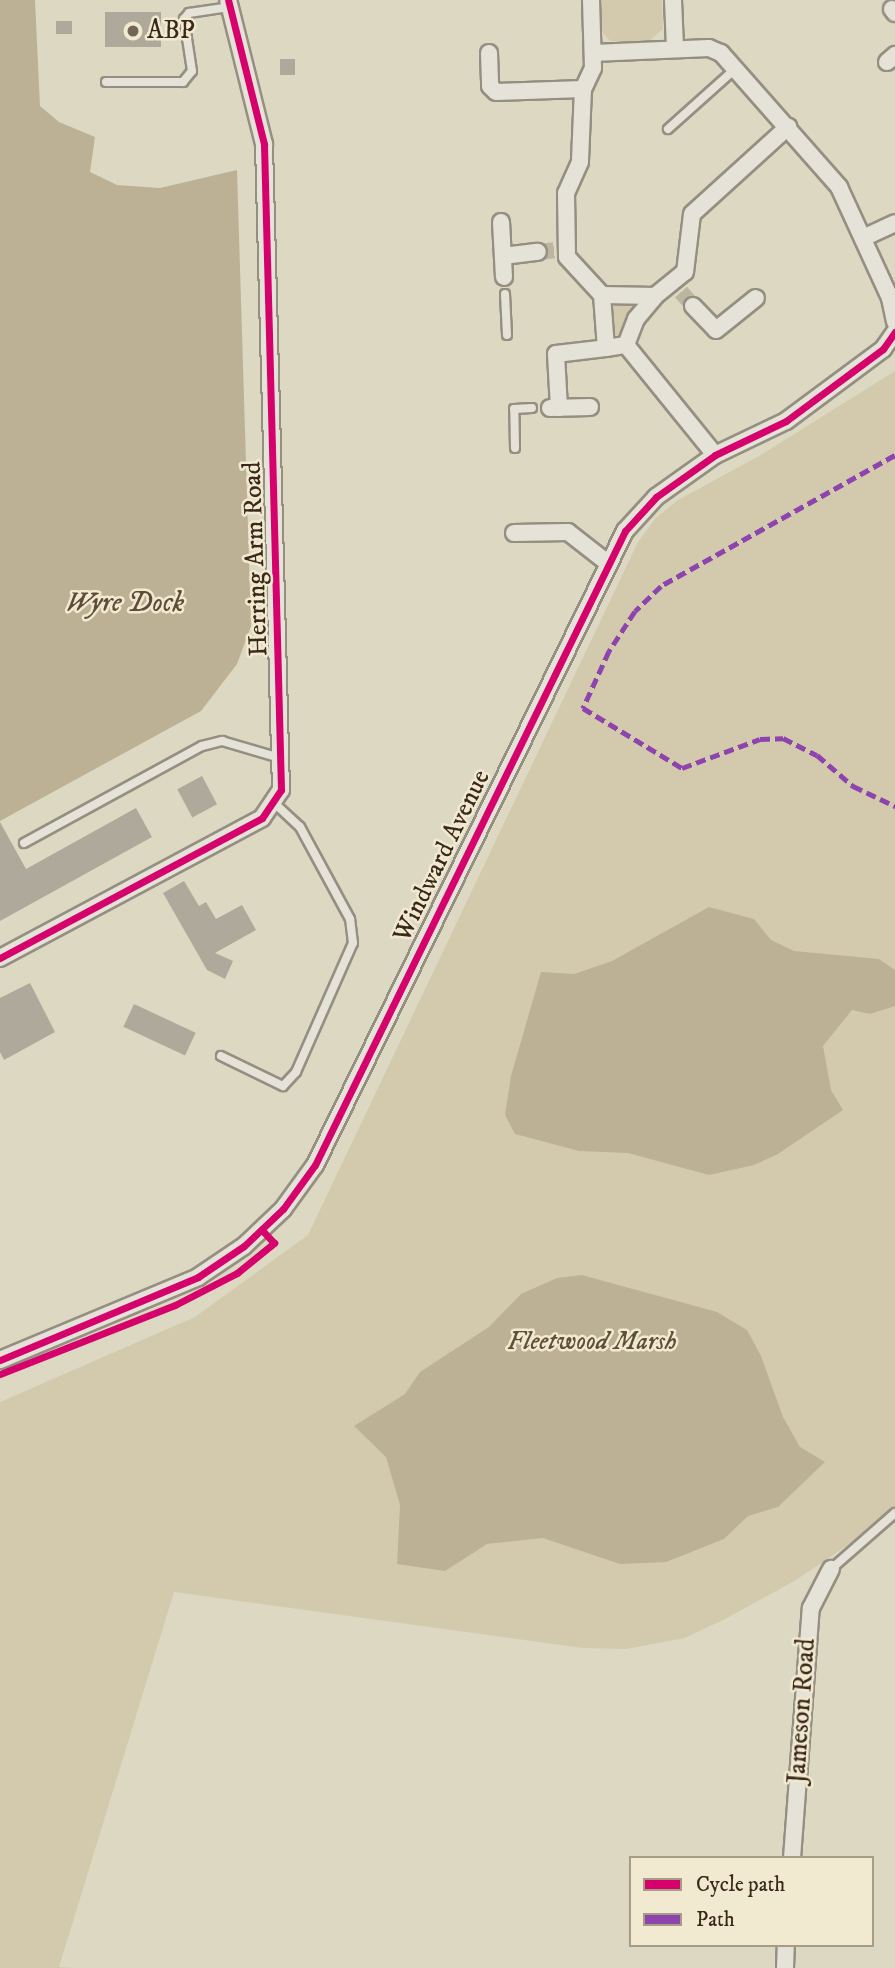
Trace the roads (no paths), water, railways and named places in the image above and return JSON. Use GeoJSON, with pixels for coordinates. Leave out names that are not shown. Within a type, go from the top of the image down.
{"type":"FeatureCollection","features":[{"type":"Feature","properties":{"kind":"street"},"geometry":{"type":"LineString","coordinates":[[591,0],[593,68],[583,89],[580,162],[566,193],[561,250],[601,295],[606,348]]}},
{"type":"Feature","properties":{"kind":"street"},"geometry":{"type":"LineString","coordinates":[[673,0],[675,48]]}},
{"type":"Feature","properties":{"kind":"street","name":"Herring Arm Road"},"geometry":{"type":"LineString","coordinates":[[228,4],[264,144],[282,759],[281,790],[275,804]]}},
{"type":"Feature","properties":{"kind":"street"},"geometry":{"type":"LineString","coordinates":[[593,53],[709,48],[735,69],[839,187],[890,298],[895,321]]}},
{"type":"Feature","properties":{"kind":"street"},"geometry":{"type":"LineString","coordinates":[[489,53],[490,86],[496,93],[583,89]]}},
{"type":"Feature","properties":{"kind":"street"},"geometry":{"type":"LineString","coordinates":[[601,295],[655,296],[677,288],[685,272],[692,214],[788,127]]}},
{"type":"Feature","properties":{"kind":"street"},"geometry":{"type":"LineString","coordinates":[[501,222],[504,277]]}},
{"type":"Feature","properties":{"kind":"street"},"geometry":{"type":"LineString","coordinates":[[863,238],[895,223]]}},
{"type":"Feature","properties":{"kind":"street"},"geometry":{"type":"LineString","coordinates":[[503,256],[538,253]]}},
{"type":"Feature","properties":{"kind":"street"},"geometry":{"type":"LineString","coordinates":[[626,345],[636,319],[655,296]]}},
{"type":"Feature","properties":{"kind":"street"},"geometry":{"type":"LineString","coordinates":[[693,306],[716,330],[756,298]]}},
{"type":"Feature","properties":{"kind":"street","name":"Windward Avenue"},"geometry":{"type":"LineString","coordinates":[[0,1360],[198,1277],[244,1246],[283,1209],[315,1165],[625,531],[656,497],[715,455],[786,421],[883,349],[895,332]]}},
{"type":"Feature","properties":{"kind":"street"},"geometry":{"type":"LineString","coordinates":[[590,408],[554,408],[556,354],[626,345]]}},
{"type":"Feature","properties":{"kind":"street"},"geometry":{"type":"LineString","coordinates":[[626,345],[715,455]]}},
{"type":"Feature","properties":{"kind":"street"},"geometry":{"type":"LineString","coordinates":[[514,533],[568,532],[609,564]]}},
{"type":"Feature","properties":{"kind":"street"},"geometry":{"type":"LineString","coordinates":[[0,958],[238,832],[275,804]]}},
{"type":"Feature","properties":{"kind":"street","name":"Jameson Road"},"geometry":{"type":"LineString","coordinates":[[792,1856],[811,1608],[831,1569]]}},
{"type":"Feature","properties":{"kind":"street"},"geometry":{"type":"LineString","coordinates":[[785,1968],[786,1947]]}},
{"type":"Feature","properties":{"kind":"lane"},"geometry":{"type":"LineString","coordinates":[[106,82],[183,82],[192,71],[184,19],[189,13],[228,4]]}},
{"type":"Feature","properties":{"kind":"lane"},"geometry":{"type":"LineString","coordinates":[[668,129],[735,69]]}},
{"type":"Feature","properties":{"kind":"lane"},"geometry":{"type":"LineString","coordinates":[[505,294],[507,335]]}},
{"type":"Feature","properties":{"kind":"lane"},"geometry":{"type":"LineString","coordinates":[[515,448],[514,409],[532,408]]}},
{"type":"Feature","properties":{"kind":"lane"},"geometry":{"type":"LineString","coordinates":[[24,843],[202,746],[222,741],[282,759]]}},
{"type":"Feature","properties":{"kind":"lane"},"geometry":{"type":"LineString","coordinates":[[221,1056],[283,1086],[296,1072],[353,943],[350,919],[300,827],[275,804]]}},
{"type":"Feature","properties":{"kind":"lane"},"geometry":{"type":"LineString","coordinates":[[831,1569],[895,1513]]}},
{"type":"Feature","properties":{"kind":"water","name":"Wyre Dock"},"geometry":{"type":"Polygon","coordinates":[[[0,0],[35,0],[40,106],[59,122],[95,137],[90,172],[117,185],[160,188],[237,170],[251,626],[237,664],[201,711],[0,821],[0,0]]]}},
{"type":"Feature","properties":{"kind":"water"},"geometry":{"type":"Polygon","coordinates":[[[709,907],[754,919],[771,940],[794,951],[879,959],[895,970],[895,1006],[870,1014],[852,1010],[823,1046],[831,1090],[843,1110],[778,1154],[754,1165],[709,1175],[628,1153],[579,1151],[515,1134],[505,1115],[511,1076],[541,972],[574,974],[612,961],[709,907]]]}},
{"type":"Feature","properties":{"kind":"water"},"geometry":{"type":"Polygon","coordinates":[[[582,1275],[717,1312],[747,1330],[761,1356],[783,1417],[800,1447],[825,1462],[778,1507],[748,1516],[724,1539],[666,1562],[620,1564],[543,1538],[487,1544],[445,1571],[397,1564],[400,1505],[386,1457],[354,1426],[405,1394],[420,1372],[489,1327],[521,1294],[557,1278],[582,1275]]]}},
{"type":"Feature","properties":{"kind":"tunnel"},"geometry":{"type":"LineString","coordinates":[[538,252],[557,250]]}},
{"type":"Feature","properties":{"kind":"tunnel"},"geometry":{"type":"LineString","coordinates":[[681,292],[693,306]]}},
{"type":"Feature","properties":{"kind":"place","name":"ABP"},"geometry":{"type":"Point","coordinates":[133,31]}},
{"type":"Feature","properties":{"kind":"park label","name":"Fleetwood Marsh"},"geometry":{"type":"Point","coordinates":[592,1342]}}]}
